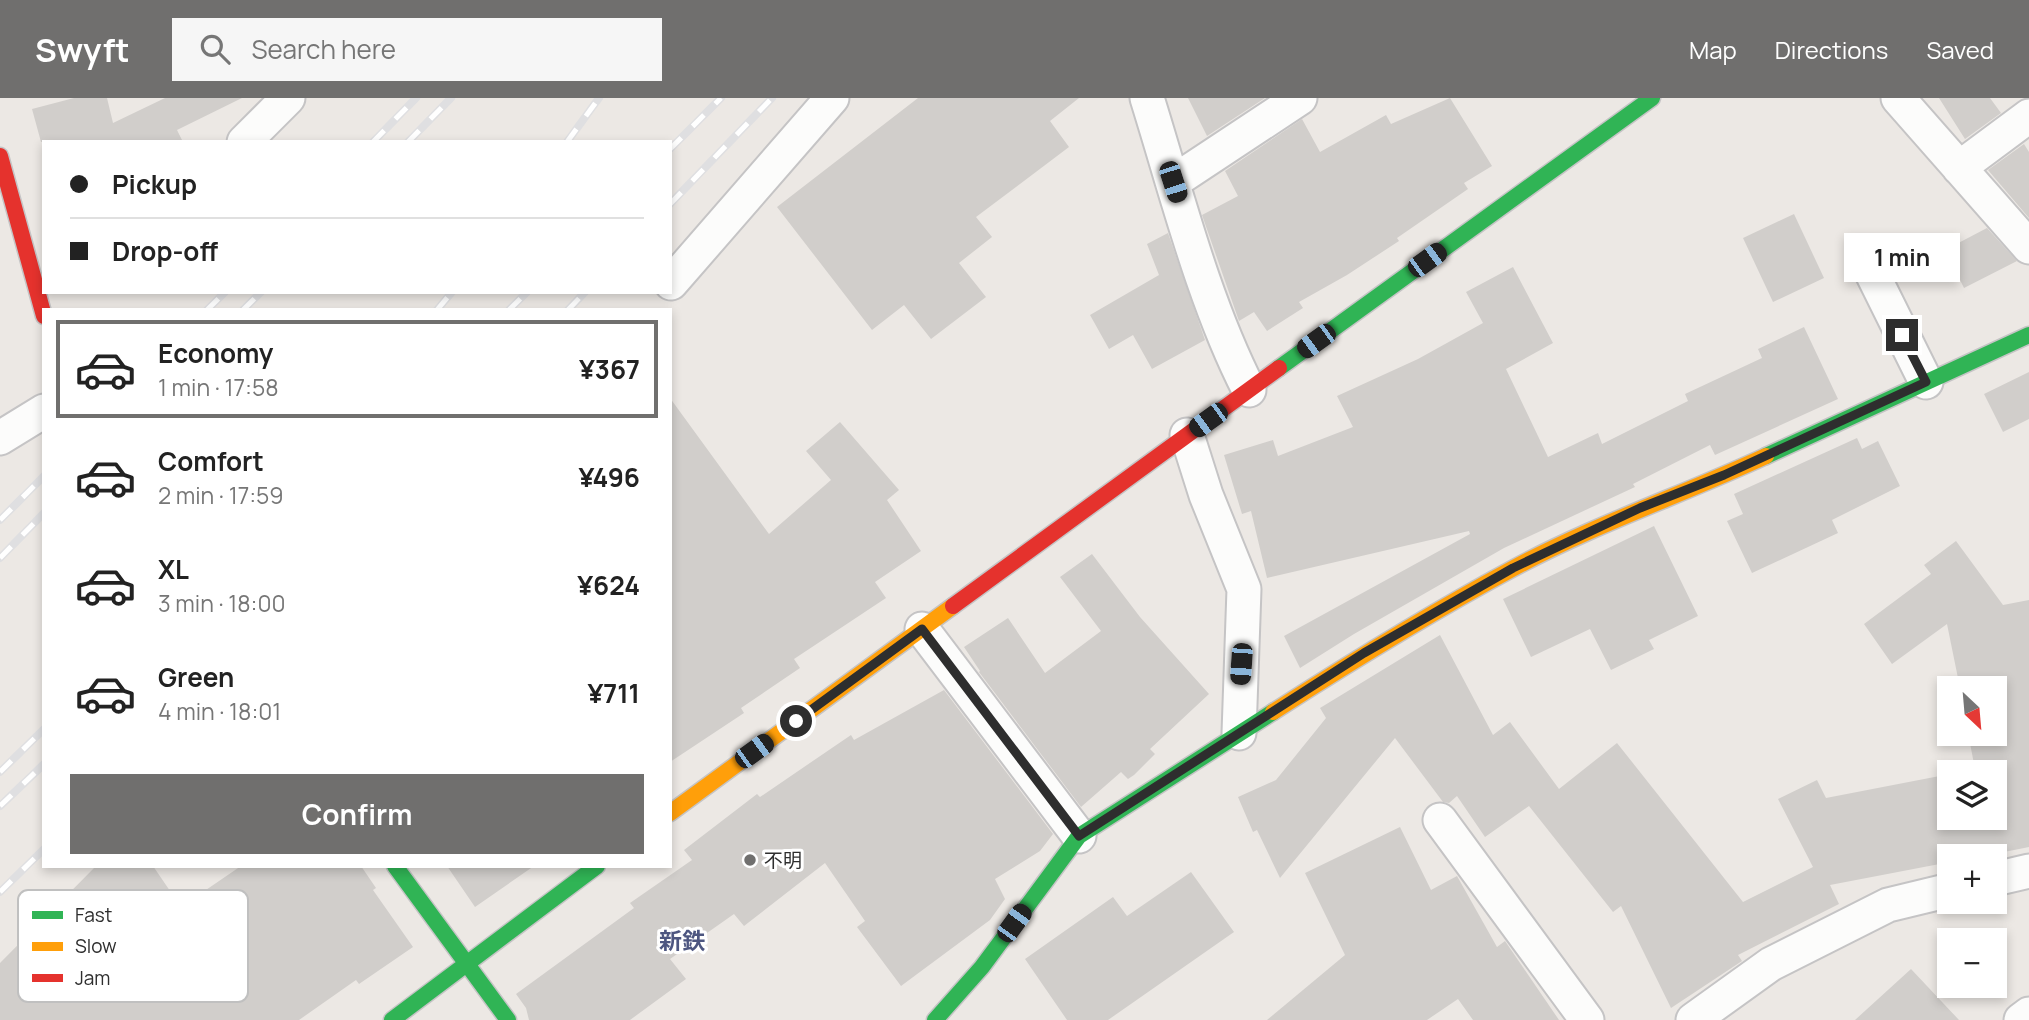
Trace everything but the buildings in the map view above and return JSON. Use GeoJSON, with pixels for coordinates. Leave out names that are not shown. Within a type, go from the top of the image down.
{"type":"FeatureCollection","features":[{"type":"Feature","properties":{"kind":"street"},"geometry":{"type":"LineString","coordinates":[[246,140],[288,98]]}},
{"type":"Feature","properties":{"kind":"street"},"geometry":{"type":"LineString","coordinates":[[672,282],[832,98]]}},
{"type":"Feature","properties":{"kind":"street"},"geometry":{"type":"LineString","coordinates":[[1147,98],[1213,308],[1249,390]]}},
{"type":"Feature","properties":{"kind":"street"},"geometry":{"type":"LineString","coordinates":[[1173,182],[1300,98]]}},
{"type":"Feature","properties":{"kind":"street"},"geometry":{"type":"LineString","coordinates":[[672,812],[1652,98]]}},
{"type":"Feature","properties":{"kind":"street"},"geometry":{"type":"LineString","coordinates":[[1898,98],[2029,247]]}},
{"type":"Feature","properties":{"kind":"street"},"geometry":{"type":"LineString","coordinates":[[1959,168],[2029,116]]}},
{"type":"Feature","properties":{"kind":"street"},"geometry":{"type":"LineString","coordinates":[[0,156],[34,237],[43,308]]}},
{"type":"Feature","properties":{"kind":"street"},"geometry":{"type":"LineString","coordinates":[[1867,263],[1926,382]]}},
{"type":"Feature","properties":{"kind":"street"},"geometry":{"type":"LineString","coordinates":[[935,1020],[982,967],[1079,836],[1364,653],[1513,568],[1640,508],[1724,475],[2029,335]]}},
{"type":"Feature","properties":{"kind":"street"},"geometry":{"type":"LineString","coordinates":[[0,438],[42,412]]}},
{"type":"Feature","properties":{"kind":"street"},"geometry":{"type":"LineString","coordinates":[[1187,435],[1206,495],[1244,589],[1239,733]]}},
{"type":"Feature","properties":{"kind":"street"},"geometry":{"type":"LineString","coordinates":[[922,629],[1079,836]]}},
{"type":"Feature","properties":{"kind":"street"},"geometry":{"type":"LineString","coordinates":[[1440,820],[1587,1020]]}},
{"type":"Feature","properties":{"kind":"street"},"geometry":{"type":"LineString","coordinates":[[396,868],[508,1020]]}},
{"type":"Feature","properties":{"kind":"street"},"geometry":{"type":"LineString","coordinates":[[392,1020],[594,868]]}},
{"type":"Feature","properties":{"kind":"street"},"geometry":{"type":"LineString","coordinates":[[2007,876],[2029,870]]}},
{"type":"Feature","properties":{"kind":"street"},"geometry":{"type":"LineString","coordinates":[[1693,1020],[1771,964],[1888,905],[1937,893]]}},
{"type":"Feature","properties":{"kind":"street"},"geometry":{"type":"LineString","coordinates":[[2021,1020],[2029,1014]]}},
{"type":"Feature","properties":{"kind":"railway"},"geometry":{"type":"LineString","coordinates":[[375,140],[416,98]]}},
{"type":"Feature","properties":{"kind":"railway"},"geometry":{"type":"LineString","coordinates":[[410,140],[451,98]]}},
{"type":"Feature","properties":{"kind":"railway"},"geometry":{"type":"LineString","coordinates":[[568,140],[599,98]]}},
{"type":"Feature","properties":{"kind":"railway"},"geometry":{"type":"LineString","coordinates":[[672,147],[721,98]]}},
{"type":"Feature","properties":{"kind":"railway"},"geometry":{"type":"LineString","coordinates":[[672,202],[772,98]]}},
{"type":"Feature","properties":{"kind":"railway"},"geometry":{"type":"LineString","coordinates":[[209,308],[223,294]]}},
{"type":"Feature","properties":{"kind":"railway"},"geometry":{"type":"LineString","coordinates":[[245,308],[259,294]]}},
{"type":"Feature","properties":{"kind":"railway"},"geometry":{"type":"LineString","coordinates":[[439,308],[450,294]]}},
{"type":"Feature","properties":{"kind":"railway"},"geometry":{"type":"LineString","coordinates":[[511,308],[525,294]]}},
{"type":"Feature","properties":{"kind":"railway"},"geometry":{"type":"LineString","coordinates":[[570,308],[583,294]]}},
{"type":"Feature","properties":{"kind":"railway"},"geometry":{"type":"LineString","coordinates":[[0,520],[42,478]]}},
{"type":"Feature","properties":{"kind":"railway"},"geometry":{"type":"LineString","coordinates":[[0,558],[42,515]]}},
{"type":"Feature","properties":{"kind":"railway"},"geometry":{"type":"LineString","coordinates":[[0,772],[42,731]]}},
{"type":"Feature","properties":{"kind":"railway"},"geometry":{"type":"LineString","coordinates":[[0,806],[42,766]]}},
{"type":"Feature","properties":{"kind":"railway"},"geometry":{"type":"LineString","coordinates":[[0,892],[42,851]]}},
{"type":"Feature","properties":{"kind":"traffic: fast"},"geometry":{"type":"LineString","coordinates":[[1279,368],[1652,98]]}},
{"type":"Feature","properties":{"kind":"traffic: fast"},"geometry":{"type":"LineString","coordinates":[[1766,456],[2029,335]]}},
{"type":"Feature","properties":{"kind":"traffic: fast"},"geometry":{"type":"LineString","coordinates":[[935,1020],[982,967],[1079,836],[1273,712]]}},
{"type":"Feature","properties":{"kind":"traffic: fast"},"geometry":{"type":"LineString","coordinates":[[396,868],[508,1020]]}},
{"type":"Feature","properties":{"kind":"traffic: fast"},"geometry":{"type":"LineString","coordinates":[[392,1020],[594,868]]}},
{"type":"Feature","properties":{"kind":"traffic: slow"},"geometry":{"type":"LineString","coordinates":[[1273,712],[1391,638],[1512,569],[1574,538],[1766,456]]}},
{"type":"Feature","properties":{"kind":"traffic: slow"},"geometry":{"type":"LineString","coordinates":[[672,812],[953,606]]}},
{"type":"Feature","properties":{"kind":"traffic: jam"},"geometry":{"type":"LineString","coordinates":[[0,156],[42,309]]}},
{"type":"Feature","properties":{"kind":"traffic: jam"},"geometry":{"type":"LineString","coordinates":[[953,606],[1279,368]]}},
{"type":"Feature","properties":{"kind":"place","name":"不明"},"geometry":{"type":"Point","coordinates":[750,860]}},
{"type":"Feature","properties":{"kind":"district","name":"新鉄"},"geometry":{"type":"Point","coordinates":[682,940]}},
{"type":"Feature","properties":{"kind":"route"},"geometry":{"type":"LineString","coordinates":[[796,721],[922,629],[1079,836],[1364,653],[1513,568],[1640,508],[1724,475],[1926,382],[1902,335]]}}]}
